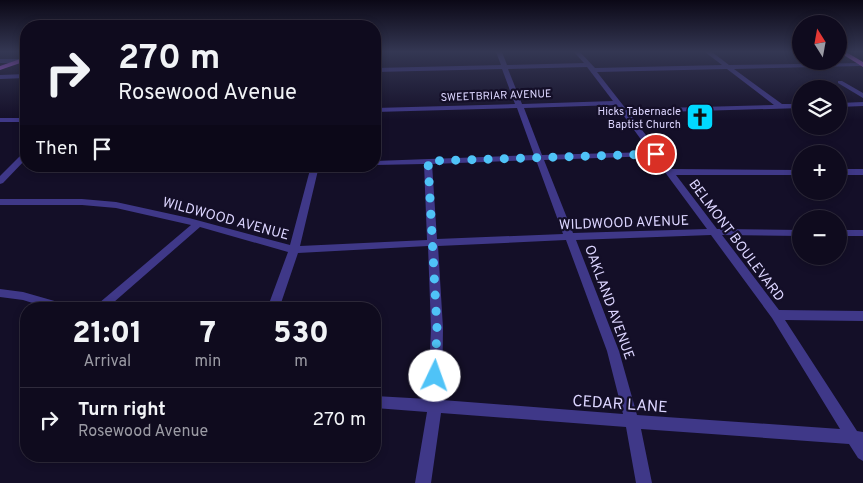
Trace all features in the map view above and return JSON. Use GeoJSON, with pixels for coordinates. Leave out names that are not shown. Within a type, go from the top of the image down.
{"type":"FeatureCollection","features":[{"type":"Feature","properties":{"kind":"street","name":"OAKLAND AVENUE"},"geometry":{"type":"LineString","coordinates":[[507,75],[613,351],[632,422],[644,483]]}},
{"type":"Feature","properties":{"kind":"street","name":"BELMONT BOULEVARD"},"geometry":{"type":"LineString","coordinates":[[597,75],[776,315],[859,438],[863,453]]}},
{"type":"Feature","properties":{"kind":"street"},"geometry":{"type":"LineString","coordinates":[[738,75],[781,107]]}},
{"type":"Feature","properties":{"kind":"street"},"geometry":{"type":"LineString","coordinates":[[0,77],[20,76]]}},
{"type":"Feature","properties":{"kind":"street"},"geometry":{"type":"LineString","coordinates":[[847,86],[863,96]]}},
{"type":"Feature","properties":{"kind":"street"},"geometry":{"type":"LineString","coordinates":[[847,105],[863,104]]}},
{"type":"Feature","properties":{"kind":"street","name":"SWEETBRIAR AVENUE"},"geometry":{"type":"LineString","coordinates":[[381,110],[519,106],[792,106]]}},
{"type":"Feature","properties":{"kind":"street"},"geometry":{"type":"LineString","coordinates":[[0,120],[20,120]]}},
{"type":"Feature","properties":{"kind":"street"},"geometry":{"type":"LineString","coordinates":[[381,163],[656,154]]}},
{"type":"Feature","properties":{"kind":"street"},"geometry":{"type":"LineString","coordinates":[[0,181],[20,161]]}},
{"type":"Feature","properties":{"kind":"street"},"geometry":{"type":"LineString","coordinates":[[423,483],[435,408],[437,328],[428,161]]}},
{"type":"Feature","properties":{"kind":"street"},"geometry":{"type":"LineString","coordinates":[[276,302],[294,250],[314,172]]}},
{"type":"Feature","properties":{"kind":"street"},"geometry":{"type":"LineString","coordinates":[[670,172],[792,172]]}},
{"type":"Feature","properties":{"kind":"street"},"geometry":{"type":"LineString","coordinates":[[847,172],[863,172]]}},
{"type":"Feature","properties":{"kind":"street","name":"WILDWOOD AVENUE"},"geometry":{"type":"LineString","coordinates":[[0,202],[82,202],[116,205],[198,224],[294,250],[433,242],[714,232],[792,233]]}},
{"type":"Feature","properties":{"kind":"street"},"geometry":{"type":"LineString","coordinates":[[106,302],[198,224]]}},
{"type":"Feature","properties":{"kind":"street"},"geometry":{"type":"LineString","coordinates":[[847,233],[863,233]]}},
{"type":"Feature","properties":{"kind":"street"},"geometry":{"type":"LineString","coordinates":[[0,293],[23,296],[44,302]]}},
{"type":"Feature","properties":{"kind":"street"},"geometry":{"type":"LineString","coordinates":[[776,315],[863,316]]}},
{"type":"Feature","properties":{"kind":"street","name":"CEDAR LANE"},"geometry":{"type":"LineString","coordinates":[[381,403],[859,438]]}},
{"type":"Feature","properties":{"kind":"place","name":"Hicks Tabernacle Baptist Church"},"geometry":{"type":"Point","coordinates":[700,117]}},
{"type":"Feature","properties":{"kind":"route"},"geometry":{"type":"LineString","coordinates":[[435,376],[437,328],[428,161],[656,154]]}}]}
